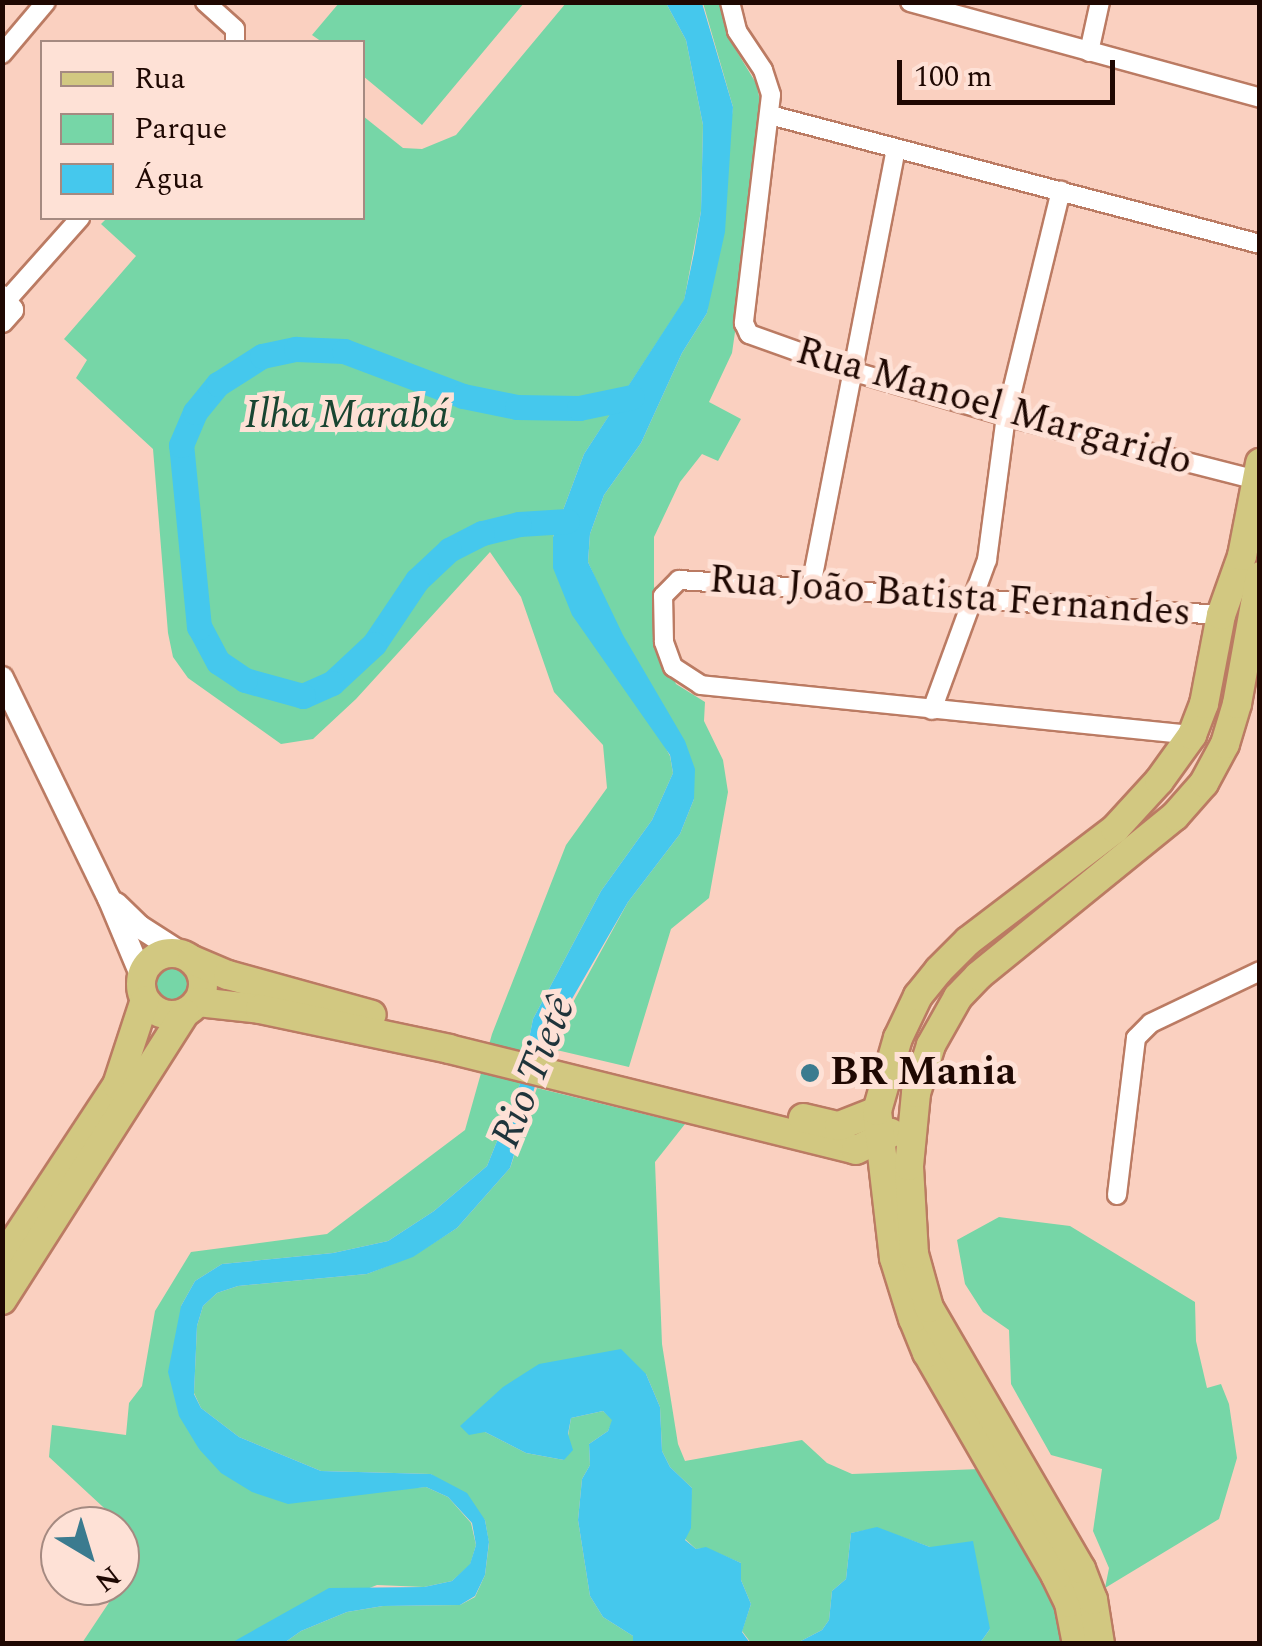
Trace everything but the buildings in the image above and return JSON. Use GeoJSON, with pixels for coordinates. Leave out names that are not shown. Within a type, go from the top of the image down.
{"type":"FeatureCollection","features":[{"type":"Feature","properties":{"kind":"main road"},"geometry":{"type":"LineString","coordinates":[[1077,1644],[1069,1603],[1056,1576],[927,1353],[912,1319],[894,1258],[877,1111],[898,1038],[918,996],[939,970],[968,941],[1115,829],[1159,781],[1192,734],[1204,704],[1221,615],[1242,556],[1256,471]]}},
{"type":"Feature","properties":{"kind":"main road"},"geometry":{"type":"LineString","coordinates":[[1100,1644],[1093,1600],[1080,1569],[929,1308],[914,1254],[909,1166],[914,1112],[931,1046],[958,997],[1176,816],[1204,783],[1229,730],[1254,643],[1260,576]]}},
{"type":"Feature","properties":{"kind":"main road"},"geometry":{"type":"LineString","coordinates":[[2,1260],[117,1085],[153,960],[187,957],[293,995],[452,1043],[856,1150],[878,1142],[914,1112]]}},
{"type":"Feature","properties":{"kind":"main road"},"geometry":{"type":"LineString","coordinates":[[2,1300],[192,1008],[204,984],[187,957]]}},
{"type":"Feature","properties":{"kind":"main road"},"geometry":{"type":"LineString","coordinates":[[143,988],[158,1012],[192,1008],[260,1010],[452,1043]]}},
{"type":"Feature","properties":{"kind":"main road"},"geometry":{"type":"LineString","coordinates":[[576,1073],[839,1126],[877,1111]]}},
{"type":"Feature","properties":{"kind":"street"},"geometry":{"type":"LineString","coordinates":[[2,54],[46,2]]}},
{"type":"Feature","properties":{"kind":"street"},"geometry":{"type":"LineString","coordinates":[[206,2],[228,22],[236,40]]}},
{"type":"Feature","properties":{"kind":"street"},"geometry":{"type":"LineString","coordinates":[[730,2],[737,31],[769,83],[770,115],[1260,244]]}},
{"type":"Feature","properties":{"kind":"street"},"geometry":{"type":"LineString","coordinates":[[910,2],[1260,98]]}},
{"type":"Feature","properties":{"kind":"street"},"geometry":{"type":"LineString","coordinates":[[1089,52],[1100,2]]}},
{"type":"Feature","properties":{"kind":"street","name":"Rua Manoel Margarido"},"geometry":{"type":"LineString","coordinates":[[770,115],[744,323],[752,336],[855,372],[1006,416],[1256,471]]}},
{"type":"Feature","properties":{"kind":"street"},"geometry":{"type":"LineString","coordinates":[[811,586],[896,150]]}},
{"type":"Feature","properties":{"kind":"street"},"geometry":{"type":"LineString","coordinates":[[1061,190],[1006,416],[987,560],[932,710],[1192,734]]}},
{"type":"Feature","properties":{"kind":"street"},"geometry":{"type":"LineString","coordinates":[[4,306],[78,220]]}},
{"type":"Feature","properties":{"kind":"street","name":"Rua João Batista Fernandes"},"geometry":{"type":"LineString","coordinates":[[932,710],[690,681],[673,667],[664,642],[663,596],[671,583],[679,580],[1221,615]]}},
{"type":"Feature","properties":{"kind":"street"},"geometry":{"type":"LineString","coordinates":[[2,678],[110,898],[143,988]]}},
{"type":"Feature","properties":{"kind":"street"},"geometry":{"type":"LineString","coordinates":[[110,898],[140,927],[187,957]]}},
{"type":"Feature","properties":{"kind":"street"},"geometry":{"type":"LineString","coordinates":[[1117,1195],[1136,1038],[1151,1023],[1260,971]]}},
{"type":"Feature","properties":{"kind":"green space"},"geometry":{"type":"Polygon","coordinates":[[[339,2],[524,3],[422,125],[365,78],[365,40],[319,40],[312,35],[339,2]]]}},
{"type":"Feature","properties":{"kind":"green space","name":"Ilha Marabá"},"geometry":{"type":"Polygon","coordinates":[[[566,3],[666,3],[686,40],[703,125],[701,211],[684,301],[584,454],[553,537],[670,756],[673,773],[652,820],[601,891],[533,1019],[520,1084],[487,1166],[434,1211],[388,1241],[333,1253],[222,1264],[195,1281],[181,1306],[199,1449],[398,1489],[426,1487],[448,1497],[471,1523],[476,1545],[470,1565],[452,1581],[424,1587],[377,1585],[231,1643],[82,1643],[107,1606],[140,1606],[140,1506],[102,1506],[49,1457],[52,1425],[126,1435],[129,1403],[142,1386],[155,1311],[191,1252],[327,1234],[465,1130],[492,1034],[566,845],[607,788],[603,745],[554,692],[521,597],[490,552],[356,699],[313,739],[281,744],[188,678],[173,657],[168,633],[153,449],[76,378],[87,360],[64,339],[136,256],[101,224],[105,220],[365,220],[365,118],[403,148],[422,149],[456,135],[566,3]]]}},
{"type":"Feature","properties":{"kind":"green space"},"geometry":{"type":"Polygon","coordinates":[[[703,3],[721,3],[728,37],[756,83],[765,122],[732,353],[709,402],[741,419],[718,461],[702,454],[680,482],[654,537],[654,632],[676,684],[705,702],[704,721],[723,760],[728,792],[709,898],[671,929],[629,1067],[548,1048],[628,902],[680,834],[694,799],[588,562],[590,534],[604,495],[641,443],[682,353],[707,313],[733,107],[703,3]]]}},
{"type":"Feature","properties":{"kind":"green space"},"geometry":{"type":"Polygon","coordinates":[[[175,963],[190,969],[196,984],[190,999],[175,1005],[160,999],[154,984],[160,969],[175,963]]]}},
{"type":"Feature","properties":{"kind":"green space"},"geometry":{"type":"Polygon","coordinates":[[[537,1088],[685,1124],[655,1162],[662,1344],[678,1444],[685,1461],[802,1440],[827,1463],[852,1474],[980,1469],[1054,1592],[1068,1643],[980,1643],[990,1629],[930,1547],[877,1528],[851,1533],[846,1579],[832,1591],[829,1620],[822,1630],[797,1643],[751,1643],[742,1631],[751,1604],[741,1580],[741,1563],[706,1548],[696,1549],[685,1539],[692,1488],[670,1467],[662,1451],[660,1407],[646,1374],[485,1432],[526,1453],[564,1460],[571,1418],[603,1411],[613,1420],[608,1431],[589,1444],[590,1465],[582,1479],[578,1520],[590,1596],[603,1617],[633,1636],[633,1643],[284,1643],[301,1631],[347,1612],[383,1606],[460,1605],[475,1597],[485,1575],[489,1543],[485,1520],[431,1474],[321,1471],[239,1437],[201,1408],[194,1393],[197,1326],[203,1306],[217,1293],[238,1286],[367,1274],[413,1256],[457,1228],[510,1168],[537,1088]]]}},
{"type":"Feature","properties":{"kind":"green space"},"geometry":{"type":"Polygon","coordinates":[[[999,1217],[1070,1226],[1195,1302],[1196,1341],[1207,1388],[1221,1384],[1229,1404],[1237,1458],[1219,1519],[1105,1588],[1109,1568],[1093,1531],[1102,1469],[1051,1455],[1011,1384],[1009,1330],[983,1312],[965,1284],[957,1240],[999,1217]]]}},
{"type":"Feature","properties":{"kind":"water","name":"Rio Tietê"},"geometry":{"type":"Polygon","coordinates":[[[666,3],[702,3],[733,107],[725,232],[707,313],[682,353],[641,443],[604,495],[590,534],[588,562],[623,635],[685,741],[695,769],[694,799],[680,834],[628,902],[550,1037],[510,1168],[457,1228],[413,1257],[367,1274],[238,1286],[217,1293],[203,1306],[197,1326],[194,1394],[201,1408],[239,1437],[321,1471],[431,1474],[467,1493],[485,1520],[489,1542],[485,1575],[475,1596],[460,1605],[383,1606],[347,1612],[301,1631],[284,1643],[231,1643],[329,1588],[424,1587],[452,1581],[470,1564],[476,1545],[472,1523],[448,1497],[426,1487],[288,1504],[252,1492],[221,1473],[199,1449],[179,1416],[168,1372],[181,1306],[195,1281],[222,1264],[333,1253],[388,1241],[434,1211],[487,1166],[520,1084],[533,1019],[601,891],[652,820],[673,773],[670,755],[572,615],[553,568],[553,537],[584,454],[684,300],[694,253],[701,211],[703,125],[686,40],[666,3]]]}},
{"type":"Feature","properties":{"kind":"water"},"geometry":{"type":"Polygon","coordinates":[[[621,1349],[646,1374],[660,1407],[662,1451],[670,1467],[692,1488],[691,1528],[685,1540],[696,1549],[706,1547],[741,1563],[741,1580],[751,1604],[742,1632],[750,1643],[633,1643],[633,1636],[603,1617],[590,1596],[578,1520],[582,1479],[590,1465],[589,1444],[608,1431],[612,1420],[603,1411],[571,1418],[568,1434],[573,1450],[564,1460],[526,1453],[485,1432],[469,1435],[460,1426],[503,1387],[539,1364],[621,1349]]]}},
{"type":"Feature","properties":{"kind":"water"},"geometry":{"type":"Polygon","coordinates":[[[877,1527],[930,1547],[973,1541],[990,1629],[980,1643],[797,1643],[822,1630],[829,1620],[832,1591],[846,1579],[851,1533],[877,1527]]]}},
{"type":"Feature","properties":{"kind":"waterway"},"geometry":{"type":"LineString","coordinates":[[567,521],[519,524],[482,533],[449,550],[417,580],[374,644],[332,683],[303,696],[245,680],[218,662],[199,627],[181,445],[195,412],[218,384],[262,356],[296,349],[344,351],[463,396],[517,407],[579,408],[632,397]]}},
{"type":"Feature","properties":{"kind":"place","name":"BR Mania"},"geometry":{"type":"Point","coordinates":[810,1073]}}]}
